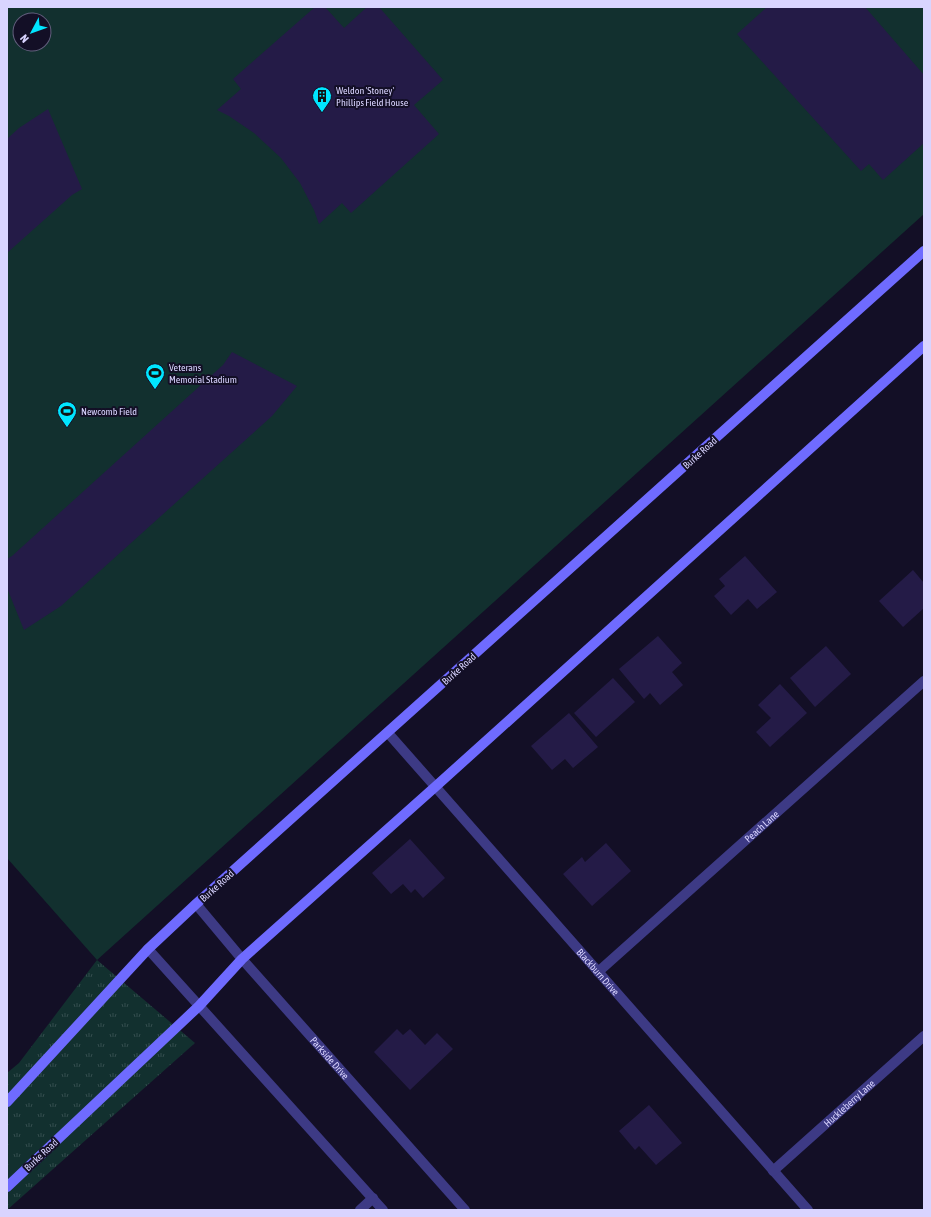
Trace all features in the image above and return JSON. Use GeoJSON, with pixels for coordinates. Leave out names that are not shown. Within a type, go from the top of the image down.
{"type":"FeatureCollection","features":[{"type":"Feature","properties":{"kind":"main road","name":"Burke Road"},"geometry":{"type":"LineString","coordinates":[[7,1102],[148,949],[196,904],[924,251]]}},
{"type":"Feature","properties":{"kind":"main road","name":"Burke Road"},"geometry":{"type":"LineString","coordinates":[[7,1187],[199,1006],[242,959],[924,346]]}},
{"type":"Feature","properties":{"kind":"street","name":"Peach Lane"},"geometry":{"type":"LineString","coordinates":[[598,972],[924,681]]}},
{"type":"Feature","properties":{"kind":"street","name":"Blackburn Drive"},"geometry":{"type":"LineString","coordinates":[[388,733],[808,1210]]}},
{"type":"Feature","properties":{"kind":"street","name":"Parkside Drive"},"geometry":{"type":"LineString","coordinates":[[196,904],[242,959],[465,1210]]}},
{"type":"Feature","properties":{"kind":"street"},"geometry":{"type":"LineString","coordinates":[[148,949],[384,1210]]}},
{"type":"Feature","properties":{"kind":"street","name":"Huckleberry Lane"},"geometry":{"type":"LineString","coordinates":[[773,1171],[924,1036]]}},
{"type":"Feature","properties":{"kind":"street"},"geometry":{"type":"LineString","coordinates":[[360,1210],[373,1198]]}},
{"type":"Feature","properties":{"kind":"green space"},"geometry":{"type":"Polygon","coordinates":[[[7,7],[924,7],[924,214],[97,960],[7,858],[7,7]]]}},
{"type":"Feature","properties":{"kind":"green space"},"geometry":{"type":"Polygon","coordinates":[[[97,960],[195,1043],[7,1210],[7,1073],[19,1063],[97,960]]]}},
{"type":"Feature","properties":{"kind":"building","name":"Weldon 'Stoney' Phillips Field House"},"geometry":{"type":"Polygon","coordinates":[[[315,7],[325,7],[344,28],[367,7],[379,7],[443,80],[414,105],[439,134],[351,213],[342,203],[319,224],[314,210],[300,183],[281,158],[254,133],[229,116],[217,110],[241,89],[233,79],[315,7]]]}},
{"type":"Feature","properties":{"kind":"building"},"geometry":{"type":"Polygon","coordinates":[[[767,7],[865,7],[924,75],[924,143],[883,180],[869,164],[861,171],[737,34],[767,7]]]}},
{"type":"Feature","properties":{"kind":"building"},"geometry":{"type":"Polygon","coordinates":[[[48,109],[82,189],[72,195],[7,253],[7,139],[19,128],[48,109]]]}},
{"type":"Feature","properties":{"kind":"building"},"geometry":{"type":"Polygon","coordinates":[[[232,352],[297,386],[272,416],[61,606],[24,630],[7,588],[7,559],[223,365],[232,352]]]}},
{"type":"Feature","properties":{"kind":"building"},"geometry":{"type":"Polygon","coordinates":[[[745,556],[777,592],[757,609],[748,599],[731,615],[714,596],[725,586],[719,579],[745,556]]]}},
{"type":"Feature","properties":{"kind":"building"},"geometry":{"type":"Polygon","coordinates":[[[913,570],[924,583],[924,608],[903,627],[879,601],[913,570]]]}},
{"type":"Feature","properties":{"kind":"building"},"geometry":{"type":"Polygon","coordinates":[[[658,636],[682,663],[672,672],[683,685],[660,705],[650,693],[644,699],[619,669],[658,636]]]}},
{"type":"Feature","properties":{"kind":"building"},"geometry":{"type":"Polygon","coordinates":[[[826,646],[851,674],[815,707],[790,678],[826,646]]]}},
{"type":"Feature","properties":{"kind":"building"},"geometry":{"type":"Polygon","coordinates":[[[613,678],[635,702],[596,737],[574,713],[613,678]]]}},
{"type":"Feature","properties":{"kind":"building"},"geometry":{"type":"Polygon","coordinates":[[[780,684],[807,713],[770,747],[756,732],[771,718],[758,705],[780,684]]]}},
{"type":"Feature","properties":{"kind":"building"},"geometry":{"type":"Polygon","coordinates":[[[569,713],[598,747],[573,768],[565,759],[552,770],[531,746],[569,713]]]}},
{"type":"Feature","properties":{"kind":"building"},"geometry":{"type":"Polygon","coordinates":[[[410,839],[445,878],[423,898],[415,889],[411,893],[403,884],[391,894],[372,873],[410,839]]]}},
{"type":"Feature","properties":{"kind":"building"},"geometry":{"type":"Polygon","coordinates":[[[606,843],[631,871],[592,906],[563,874],[582,857],[585,862],[606,843]]]}},
{"type":"Feature","properties":{"kind":"building"},"geometry":{"type":"Polygon","coordinates":[[[397,1029],[403,1035],[410,1029],[425,1045],[437,1033],[453,1049],[410,1090],[374,1052],[397,1029]]]}},
{"type":"Feature","properties":{"kind":"building"},"geometry":{"type":"Polygon","coordinates":[[[649,1105],[682,1143],[656,1165],[639,1146],[635,1150],[619,1131],[649,1105]]]}},
{"type":"Feature","properties":{"kind":"place","name":"Weldon 'Stoney' Phillips Field House"},"geometry":{"type":"Point","coordinates":[322,113]}},
{"type":"Feature","properties":{"kind":"place","name":"Veterans Memorial Stadium"},"geometry":{"type":"Point","coordinates":[155,390]}},
{"type":"Feature","properties":{"kind":"place","name":"Newcomb Field"},"geometry":{"type":"Point","coordinates":[67,428]}}]}
